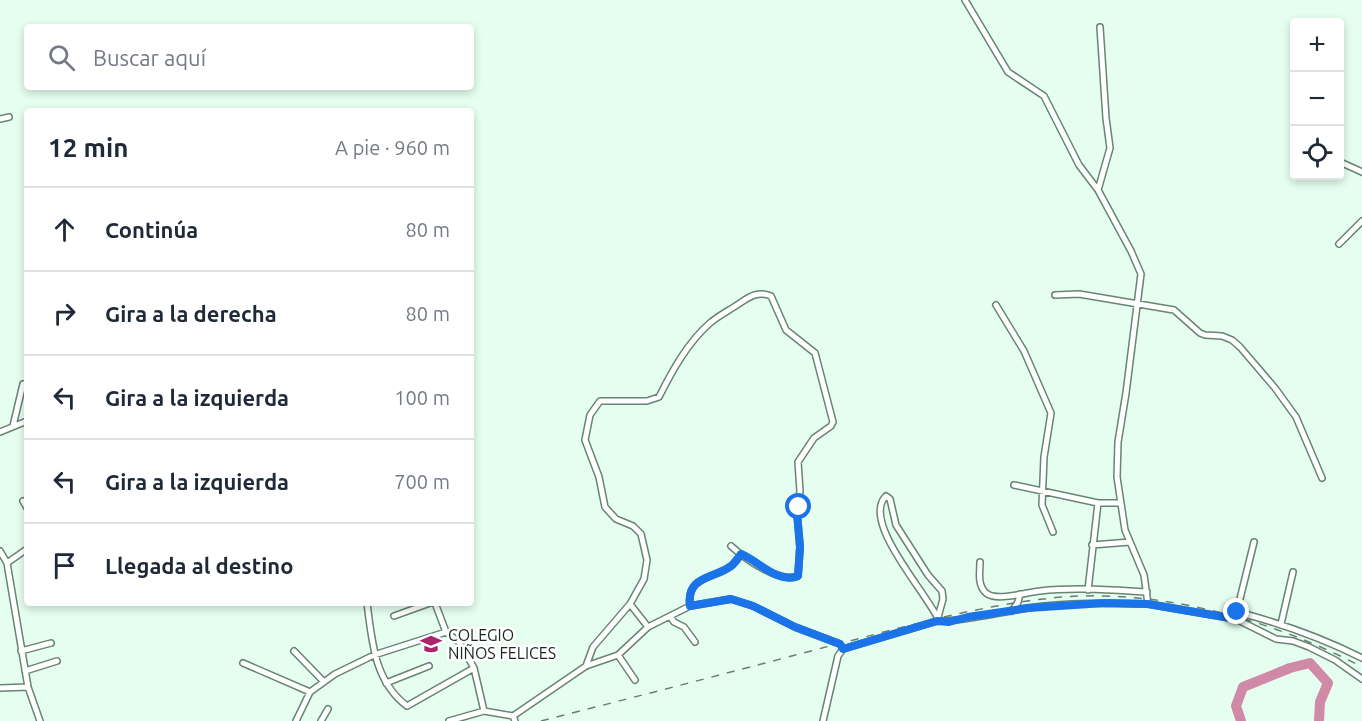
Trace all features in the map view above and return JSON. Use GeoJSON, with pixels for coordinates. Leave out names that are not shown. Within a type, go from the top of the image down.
{"type":"FeatureCollection","features":[{"type":"Feature","properties":{"kind":"street"},"geometry":{"type":"LineString","coordinates":[[965,0],[1008,72],[1044,96],[1079,165],[1098,190],[1141,274],[1116,465],[1119,503],[1125,530],[1144,575],[1148,604]]}},
{"type":"Feature","properties":{"kind":"street"},"geometry":{"type":"LineString","coordinates":[[1098,190],[1110,142],[1106,118],[1100,27]]}},
{"type":"Feature","properties":{"kind":"street"},"geometry":{"type":"LineString","coordinates":[[0,119],[9,117]]}},
{"type":"Feature","properties":{"kind":"street"},"geometry":{"type":"LineString","coordinates":[[1344,164],[1362,172]]}},
{"type":"Feature","properties":{"kind":"street"},"geometry":{"type":"LineString","coordinates":[[1339,244],[1362,221]]}},
{"type":"Feature","properties":{"kind":"street"},"geometry":{"type":"LineString","coordinates":[[586,666],[593,647],[630,604],[644,579],[647,560],[642,534],[633,526],[616,519],[605,507],[599,477],[585,440],[590,415],[600,401],[647,401],[659,397],[670,375],[710,323],[754,294],[765,294],[771,296],[786,330],[815,352],[833,422],[814,438],[798,462],[801,491],[797,513],[800,547],[798,576],[794,578],[774,574],[731,546]]}},
{"type":"Feature","properties":{"kind":"street"},"geometry":{"type":"LineString","coordinates":[[1055,295],[1079,294],[1174,310],[1200,333],[1232,340],[1275,388],[1296,417],[1323,478]]}},
{"type":"Feature","properties":{"kind":"street"},"geometry":{"type":"LineString","coordinates":[[996,305],[1024,351],[1051,413],[1052,421],[1046,442],[1042,492],[1043,510],[1053,532]]}},
{"type":"Feature","properties":{"kind":"street"},"geometry":{"type":"LineString","coordinates":[[13,426],[23,384]]}},
{"type":"Feature","properties":{"kind":"street"},"geometry":{"type":"LineString","coordinates":[[0,432],[24,422]]}},
{"type":"Feature","properties":{"kind":"street"},"geometry":{"type":"LineString","coordinates":[[1014,486],[1098,503],[1119,503]]}},
{"type":"Feature","properties":{"kind":"street"},"geometry":{"type":"LineString","coordinates":[[886,496],[890,499],[896,525],[928,575],[942,591],[943,599],[939,619],[888,541],[881,505],[886,496]]}},
{"type":"Feature","properties":{"kind":"street"},"geometry":{"type":"LineString","coordinates":[[1089,590],[1098,503]]}},
{"type":"Feature","properties":{"kind":"street"},"geometry":{"type":"LineString","coordinates":[[1092,545],[1130,542]]}},
{"type":"Feature","properties":{"kind":"street"},"geometry":{"type":"LineString","coordinates":[[1236,619],[1254,542]]}},
{"type":"Feature","properties":{"kind":"street"},"geometry":{"type":"LineString","coordinates":[[0,551],[7,563],[28,687],[40,721]]}},
{"type":"Feature","properties":{"kind":"street"},"geometry":{"type":"LineString","coordinates":[[7,563],[24,551]]}},
{"type":"Feature","properties":{"kind":"street"},"geometry":{"type":"LineString","coordinates":[[690,606],[688,596],[693,587],[703,579],[731,566],[741,554]]}},
{"type":"Feature","properties":{"kind":"street"},"geometry":{"type":"LineString","coordinates":[[980,562],[981,585],[988,595],[1000,597],[1041,591],[1089,590],[1147,592]]}},
{"type":"Feature","properties":{"kind":"street"},"geometry":{"type":"LineString","coordinates":[[1281,624],[1293,573]]}},
{"type":"Feature","properties":{"kind":"street"},"geometry":{"type":"LineString","coordinates":[[1012,611],[1020,594]]}},
{"type":"Feature","properties":{"kind":"street"},"geometry":{"type":"LineString","coordinates":[[449,721],[484,711],[514,719],[586,666],[618,655],[648,627],[690,606],[731,599],[753,606],[795,627],[840,644],[843,649]]}},
{"type":"Feature","properties":{"kind":"street"},"geometry":{"type":"LineString","coordinates":[[630,604],[648,627]]}},
{"type":"Feature","properties":{"kind":"street"},"geometry":{"type":"LineString","coordinates":[[823,721],[838,656],[843,649],[939,619],[949,622],[968,617],[1071,604],[1148,604],[1236,619],[1276,639],[1293,641],[1309,647],[1335,660],[1362,680]]}},
{"type":"Feature","properties":{"kind":"street"},"geometry":{"type":"LineString","coordinates":[[367,606],[374,655],[393,696],[407,706],[474,668]]}},
{"type":"Feature","properties":{"kind":"street"},"geometry":{"type":"LineString","coordinates":[[394,616],[422,606]]}},
{"type":"Feature","properties":{"kind":"street"},"geometry":{"type":"LineString","coordinates":[[436,606],[446,632],[459,642],[474,668],[484,711]]}},
{"type":"Feature","properties":{"kind":"street"},"geometry":{"type":"LineString","coordinates":[[1237,612],[1281,624],[1362,658]]}},
{"type":"Feature","properties":{"kind":"street"},"geometry":{"type":"LineString","coordinates":[[670,615],[674,622],[684,627],[695,642]]}},
{"type":"Feature","properties":{"kind":"street"},"geometry":{"type":"LineString","coordinates":[[297,721],[310,692],[335,674],[374,655],[446,632]]}},
{"type":"Feature","properties":{"kind":"street"},"geometry":{"type":"LineString","coordinates":[[21,651],[51,644]]}},
{"type":"Feature","properties":{"kind":"street"},"geometry":{"type":"LineString","coordinates":[[294,651],[324,682]]}},
{"type":"Feature","properties":{"kind":"street"},"geometry":{"type":"LineString","coordinates":[[618,655],[635,680]]}},
{"type":"Feature","properties":{"kind":"street"},"geometry":{"type":"LineString","coordinates":[[25,670],[57,661]]}},
{"type":"Feature","properties":{"kind":"street"},"geometry":{"type":"LineString","coordinates":[[243,663],[310,692]]}},
{"type":"Feature","properties":{"kind":"street"},"geometry":{"type":"LineString","coordinates":[[386,683],[429,666]]}},
{"type":"Feature","properties":{"kind":"street"},"geometry":{"type":"LineString","coordinates":[[0,688],[28,687]]}},
{"type":"Feature","properties":{"kind":"street"},"geometry":{"type":"LineString","coordinates":[[321,721],[328,708]]}},
{"type":"Feature","properties":{"kind":"waterway"},"geometry":{"type":"LineString","coordinates":[[1241,721],[1236,706],[1243,687],[1290,668],[1310,663],[1328,683],[1320,702],[1319,721]]}},
{"type":"Feature","properties":{"kind":"railway"},"geometry":{"type":"LineString","coordinates":[[541,721],[936,619],[1052,598],[1131,597],[1212,610],[1290,634],[1362,667]]}},
{"type":"Feature","properties":{"kind":"place","name":"COLEGIO NIÑOS FELICES"},"geometry":{"type":"Point","coordinates":[431,644]}},
{"type":"Feature","properties":{"kind":"route"},"geometry":{"type":"LineString","coordinates":[[799,507],[797,513],[800,547],[798,576],[794,578],[774,574],[741,554],[731,566],[703,579],[693,587],[688,596],[690,606],[731,599],[753,606],[795,627],[840,644],[843,649],[937,621],[949,622],[1044,606],[1105,603],[1148,604],[1236,619],[1237,612]]}}]}
